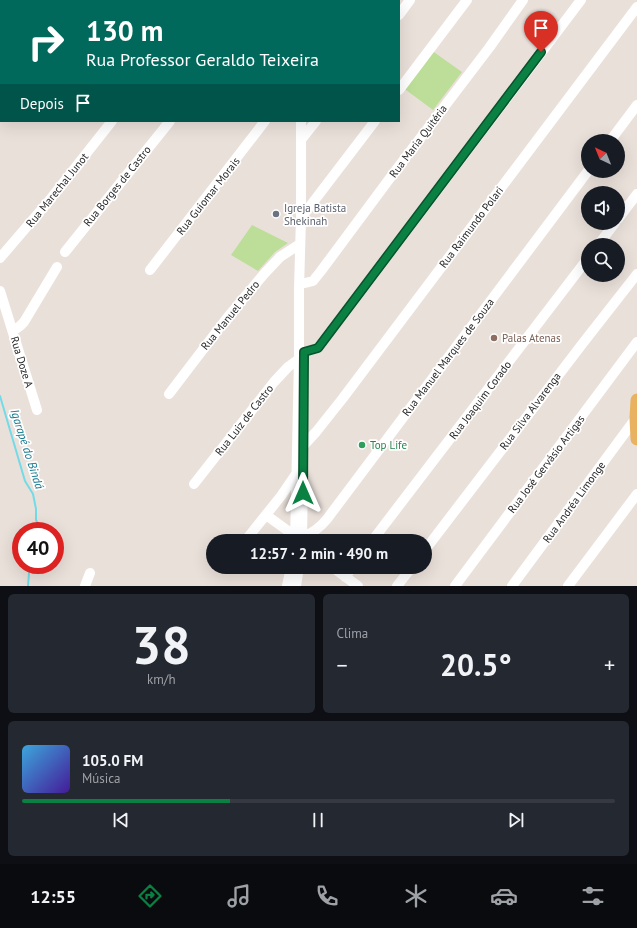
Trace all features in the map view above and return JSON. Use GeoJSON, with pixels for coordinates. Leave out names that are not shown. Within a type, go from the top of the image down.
{"type":"FeatureCollection","features":[{"type":"Feature","properties":{"kind":"main road"},"geometry":{"type":"LineString","coordinates":[[637,400],[637,438]]}},
{"type":"Feature","properties":{"kind":"street"},"geometry":{"type":"LineString","coordinates":[[400,14],[410,0]]}},
{"type":"Feature","properties":{"kind":"street"},"geometry":{"type":"LineString","coordinates":[[400,89],[467,0]]}},
{"type":"Feature","properties":{"kind":"street","name":"Rua Maria Quitéria"},"geometry":{"type":"LineString","coordinates":[[309,282],[489,48],[523,0]]}},
{"type":"Feature","properties":{"kind":"street"},"geometry":{"type":"LineString","coordinates":[[301,356],[318,348],[581,0]]}},
{"type":"Feature","properties":{"kind":"street","name":"Rua Raimundo Polari"},"geometry":{"type":"LineString","coordinates":[[303,446],[343,398],[637,7]]}},
{"type":"Feature","properties":{"kind":"street"},"geometry":{"type":"LineString","coordinates":[[615,134],[637,106]]}},
{"type":"Feature","properties":{"kind":"street","name":"Rua Marechal Junot"},"geometry":{"type":"LineString","coordinates":[[0,258],[48,202],[111,122]]}},
{"type":"Feature","properties":{"kind":"street","name":"Rua Borges de Castro"},"geometry":{"type":"LineString","coordinates":[[65,252],[169,122]]}},
{"type":"Feature","properties":{"kind":"street","name":"Rua Guiomar Morais"},"geometry":{"type":"LineString","coordinates":[[150,270],[265,122]]}},
{"type":"Feature","properties":{"kind":"street"},"geometry":{"type":"LineString","coordinates":[[299,534],[303,446],[300,244],[301,122]]}},
{"type":"Feature","properties":{"kind":"street"},"geometry":{"type":"LineString","coordinates":[[301,140],[315,122]]}},
{"type":"Feature","properties":{"kind":"street"},"geometry":{"type":"LineString","coordinates":[[301,218],[374,122]]}},
{"type":"Feature","properties":{"kind":"street","name":"Rua Manuel Marques de Souza"},"geometry":{"type":"LineString","coordinates":[[311,534],[327,519],[583,178]]}},
{"type":"Feature","properties":{"kind":"street"},"geometry":{"type":"LineString","coordinates":[[625,210],[637,194]]}},
{"type":"Feature","properties":{"kind":"street"},"geometry":{"type":"LineString","coordinates":[[603,238],[610,230]]}},
{"type":"Feature","properties":{"kind":"street"},"geometry":{"type":"LineString","coordinates":[[299,534],[296,474],[301,356],[309,282],[300,244]]}},
{"type":"Feature","properties":{"kind":"street","name":"Rua Manuel Pedro"},"geometry":{"type":"LineString","coordinates":[[169,394],[227,318],[264,274],[280,257],[300,244]]}},
{"type":"Feature","properties":{"kind":"street"},"geometry":{"type":"LineString","coordinates":[[13,331],[24,322],[57,267]]}},
{"type":"Feature","properties":{"kind":"street","name":"Rua Joaquim Corado"},"geometry":{"type":"LineString","coordinates":[[377,534],[581,267]]}},
{"type":"Feature","properties":{"kind":"street","name":"Rua Silva Alvarenga"},"geometry":{"type":"LineString","coordinates":[[432,541],[637,274]]}},
{"type":"Feature","properties":{"kind":"street","name":"Rua Doze A"},"geometry":{"type":"LineString","coordinates":[[0,290],[37,410]]}},
{"type":"Feature","properties":{"kind":"street","name":"Rua José Gervásio Artigas"},"geometry":{"type":"LineString","coordinates":[[455,586],[637,342]]}},
{"type":"Feature","properties":{"kind":"street","name":"Rua Luiz de Castro"},"geometry":{"type":"LineString","coordinates":[[194,484],[274,382],[301,356]]}},
{"type":"Feature","properties":{"kind":"street","name":"Rua Andréa Limonge"},"geometry":{"type":"LineString","coordinates":[[512,586],[636,418]]}},
{"type":"Feature","properties":{"kind":"street"},"geometry":{"type":"LineString","coordinates":[[251,534],[296,474]]}},
{"type":"Feature","properties":{"kind":"street"},"geometry":{"type":"LineString","coordinates":[[568,586],[637,494]]}},
{"type":"Feature","properties":{"kind":"street"},"geometry":{"type":"LineString","coordinates":[[266,515],[292,534]]}},
{"type":"Feature","properties":{"kind":"street"},"geometry":{"type":"LineString","coordinates":[[85,586],[90,573]]}},
{"type":"Feature","properties":{"kind":"street"},"geometry":{"type":"LineString","coordinates":[[287,586],[290,574]]}},
{"type":"Feature","properties":{"kind":"street"},"geometry":{"type":"LineString","coordinates":[[296,586],[298,574]]}},
{"type":"Feature","properties":{"kind":"street"},"geometry":{"type":"LineString","coordinates":[[341,574],[358,586]]}},
{"type":"Feature","properties":{"kind":"street"},"geometry":{"type":"LineString","coordinates":[[397,586],[406,574]]}},
{"type":"Feature","properties":{"kind":"green space"},"geometry":{"type":"Polygon","coordinates":[[[431,50],[462,72],[433,110],[402,87],[431,50]]]}},
{"type":"Feature","properties":{"kind":"green space"},"geometry":{"type":"Polygon","coordinates":[[[252,225],[288,243],[275,252],[258,271],[231,255],[252,225]]]}},
{"type":"Feature","properties":{"kind":"waterway","name":"Igarapé do Bindá"},"geometry":{"type":"LineString","coordinates":[[0,396],[25,481],[33,494],[37,522]]}},
{"type":"Feature","properties":{"kind":"waterway","name":"Igarapé do Bindá"},"geometry":{"type":"LineString","coordinates":[[28,586],[29,574]]}},
{"type":"Feature","properties":{"kind":"place","name":"Igreja Batista Shekinah"},"geometry":{"type":"Point","coordinates":[276,214]}},
{"type":"Feature","properties":{"kind":"place","name":"Palas Atenas"},"geometry":{"type":"Point","coordinates":[494,338]}},
{"type":"Feature","properties":{"kind":"place","name":"Top Life"},"geometry":{"type":"Point","coordinates":[362,445]}},
{"type":"Feature","properties":{"kind":"route"},"geometry":{"type":"LineString","coordinates":[[303,493],[304,352],[318,348],[541,52]]}}]}
